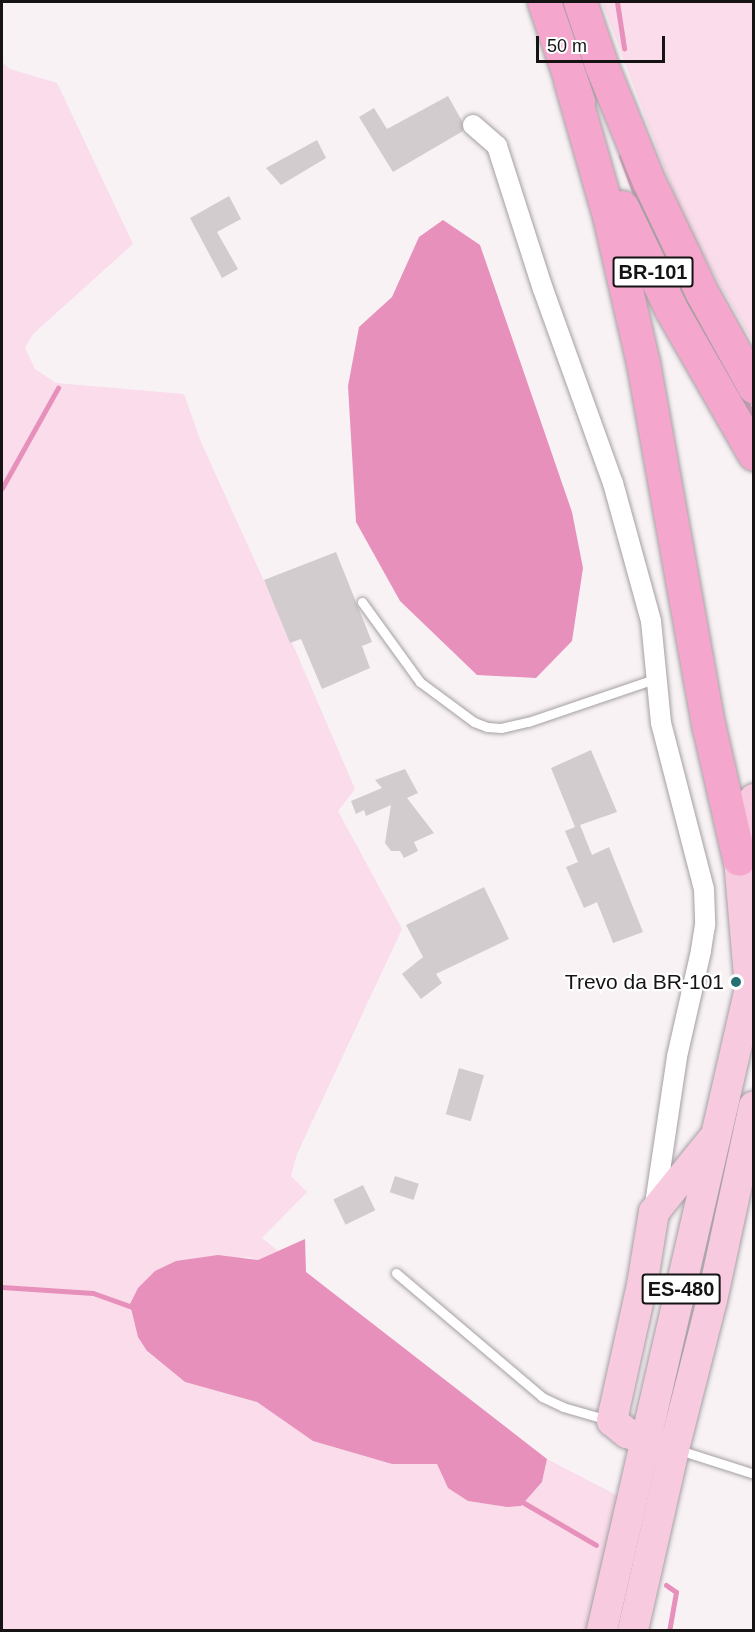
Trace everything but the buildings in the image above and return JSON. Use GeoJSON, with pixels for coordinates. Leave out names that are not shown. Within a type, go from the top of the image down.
{"type":"FeatureCollection","features":[{"type":"Feature","properties":{"kind":"highway","name":"BR-101"},"geometry":{"type":"LineString","coordinates":[[544,2],[570,80],[643,253],[701,364],[753,454]]}},
{"type":"Feature","properties":{"kind":"highway","name":"BR-101"},"geometry":{"type":"LineString","coordinates":[[580,2],[602,67],[649,182],[702,293],[753,387]]}},
{"type":"Feature","properties":{"kind":"highway"},"geometry":{"type":"LineString","coordinates":[[570,80],[609,216],[641,353],[709,728],[746,869]]}},
{"type":"Feature","properties":{"kind":"main road","name":"ES-480"},"geometry":{"type":"LineString","coordinates":[[602,1630],[750,988],[746,869],[742,826],[748,805],[753,799]]}},
{"type":"Feature","properties":{"kind":"main road","name":"ES-480"},"geometry":{"type":"LineString","coordinates":[[633,1630],[674,1449],[714,1289],[753,1106]]}},
{"type":"Feature","properties":{"kind":"main road"},"geometry":{"type":"LineString","coordinates":[[674,1449],[645,1442],[627,1434],[612,1421],[654,1212],[716,1136]]}},
{"type":"Feature","properties":{"kind":"street"},"geometry":{"type":"LineString","coordinates":[[473,125],[497,146],[543,289],[613,483],[642,579],[651,621],[661,723],[697,859],[705,910],[702,951],[677,1057],[654,1212]]}},
{"type":"Feature","properties":{"kind":"lane"},"geometry":{"type":"LineString","coordinates":[[362,602],[420,682],[474,722],[487,727],[501,728],[528,722],[657,678]]}},
{"type":"Feature","properties":{"kind":"lane"},"geometry":{"type":"LineString","coordinates":[[396,1274],[542,1397],[563,1407],[612,1421]]}},
{"type":"Feature","properties":{"kind":"lane"},"geometry":{"type":"LineString","coordinates":[[674,1449],[753,1474]]}},
{"type":"Feature","properties":{"kind":"shaded area"},"geometry":{"type":"Polygon","coordinates":[[[602,2],[753,2],[753,342],[686,225],[602,2]]]}},
{"type":"Feature","properties":{"kind":"shaded area"},"geometry":{"type":"Polygon","coordinates":[[[2,62],[10,69],[57,83],[133,244],[33,334],[25,348],[35,369],[56,383],[184,394],[201,442],[355,789],[338,811],[402,929],[297,1154],[291,1176],[307,1192],[262,1238],[278,1251],[258,1260],[248,1257],[176,1261],[147,1352],[185,1382],[257,1402],[313,1441],[392,1464],[437,1464],[444,1480],[468,1501],[507,1507],[521,1506],[542,1482],[547,1459],[622,1498],[592,1630],[2,1630],[2,62]]]}},
{"type":"Feature","properties":{"kind":"shaded area"},"geometry":{"type":"Polygon","coordinates":[[[443,220],[480,245],[572,512],[583,568],[572,641],[536,678],[477,675],[400,601],[356,522],[348,386],[359,327],[392,297],[419,237],[443,220]]]}},
{"type":"Feature","properties":{"kind":"shaded area"},"geometry":{"type":"Polygon","coordinates":[[[305,1239],[306,1272],[547,1459],[542,1482],[521,1506],[507,1507],[468,1501],[448,1488],[437,1464],[392,1464],[313,1441],[257,1402],[185,1382],[147,1351],[138,1337],[130,1304],[138,1288],[155,1271],[176,1261],[218,1255],[258,1260],[305,1239]]]}},
{"type":"Feature","properties":{"kind":"waterway"},"geometry":{"type":"LineString","coordinates":[[617,2],[624,48]]}},
{"type":"Feature","properties":{"kind":"waterway"},"geometry":{"type":"LineString","coordinates":[[621,156],[634,191],[682,289]]}},
{"type":"Feature","properties":{"kind":"waterway"},"geometry":{"type":"LineString","coordinates":[[687,300],[720,360]]}},
{"type":"Feature","properties":{"kind":"waterway"},"geometry":{"type":"LineString","coordinates":[[2,488],[58,388]]}},
{"type":"Feature","properties":{"kind":"waterway"},"geometry":{"type":"LineString","coordinates":[[741,394],[754,416]]}},
{"type":"Feature","properties":{"kind":"waterway"},"geometry":{"type":"LineString","coordinates":[[2,1287],[93,1293],[135,1308]]}},
{"type":"Feature","properties":{"kind":"waterway"},"geometry":{"type":"LineString","coordinates":[[519,1500],[596,1545]]}},
{"type":"Feature","properties":{"kind":"waterway"},"geometry":{"type":"LineString","coordinates":[[666,1585],[676,1592],[669,1630]]}},
{"type":"Feature","properties":{"kind":"place","name":"Trevo da BR-101"},"geometry":{"type":"Point","coordinates":[736,982]}}]}
